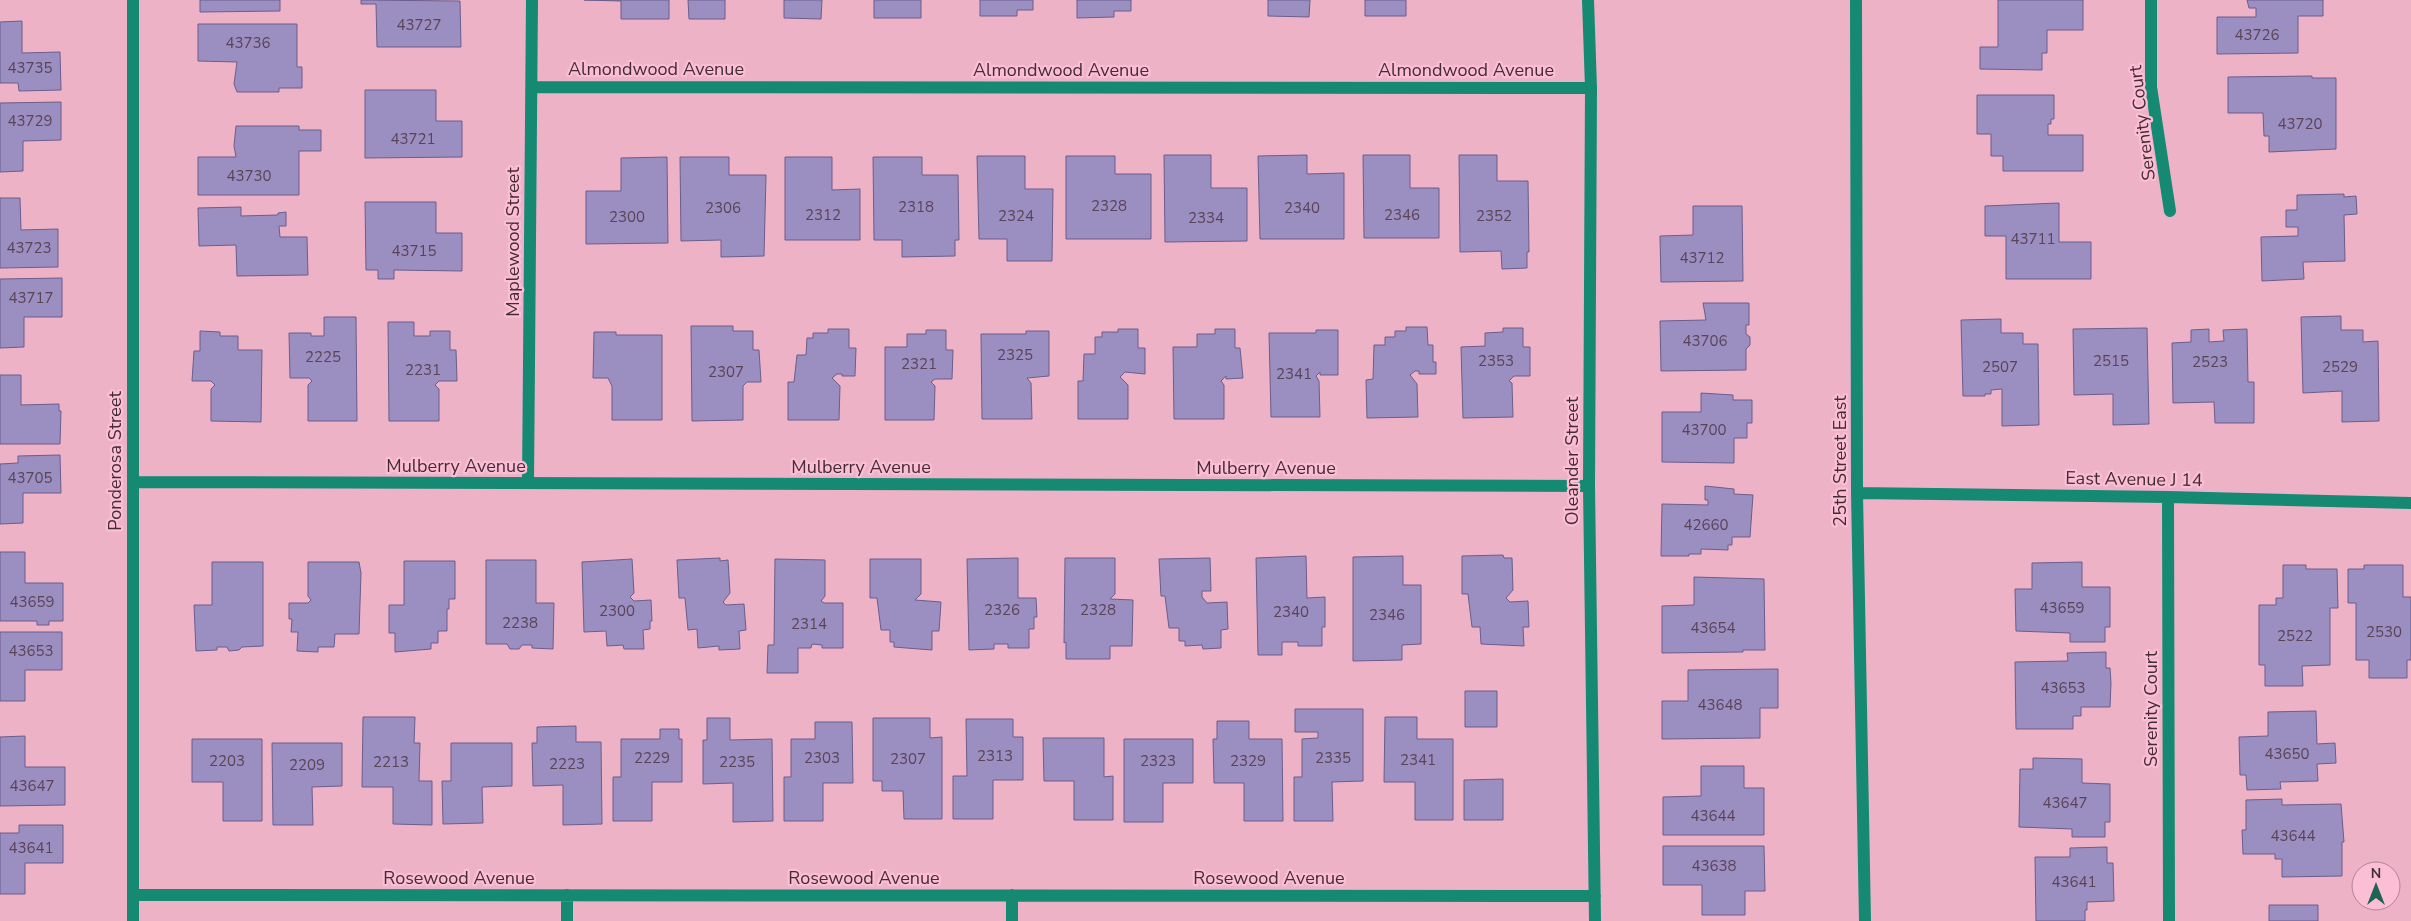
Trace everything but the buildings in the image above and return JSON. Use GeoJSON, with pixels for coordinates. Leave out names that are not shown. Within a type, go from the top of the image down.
{"type":"FeatureCollection","features":[{"type":"Feature","properties":{"kind":"street","name":"Ponderosa Street"},"geometry":{"type":"LineString","coordinates":[[133,0],[133,921]]}},
{"type":"Feature","properties":{"kind":"street","name":"Maplewood Street"},"geometry":{"type":"LineString","coordinates":[[528,483],[532,0]]}},
{"type":"Feature","properties":{"kind":"street","name":"Oleander Street"},"geometry":{"type":"LineString","coordinates":[[1588,0],[1591,88],[1589,486],[1595,921]]}},
{"type":"Feature","properties":{"kind":"street","name":"25th Street East"},"geometry":{"type":"LineString","coordinates":[[1856,0],[1857,493],[1865,921]]}},
{"type":"Feature","properties":{"kind":"street","name":"Serenity Court"},"geometry":{"type":"LineString","coordinates":[[2151,0],[2151,87],[2170,211]]}},
{"type":"Feature","properties":{"kind":"street","name":"Almondwood Avenue"},"geometry":{"type":"LineString","coordinates":[[532,87],[1591,88]]}},
{"type":"Feature","properties":{"kind":"street","name":"Mulberry Avenue"},"geometry":{"type":"LineString","coordinates":[[133,482],[1589,486]]}},
{"type":"Feature","properties":{"kind":"street","name":"East Avenue J 14"},"geometry":{"type":"LineString","coordinates":[[1857,493],[2168,497],[2411,503]]}},
{"type":"Feature","properties":{"kind":"street","name":"Serenity Court"},"geometry":{"type":"LineString","coordinates":[[2168,497],[2169,921]]}},
{"type":"Feature","properties":{"kind":"street","name":"Rosewood Avenue"},"geometry":{"type":"LineString","coordinates":[[133,895],[1595,896]]}},
{"type":"Feature","properties":{"kind":"street"},"geometry":{"type":"LineString","coordinates":[[567,895],[567,921]]}},
{"type":"Feature","properties":{"kind":"street"},"geometry":{"type":"LineString","coordinates":[[1012,895],[1012,921]]}}]}
